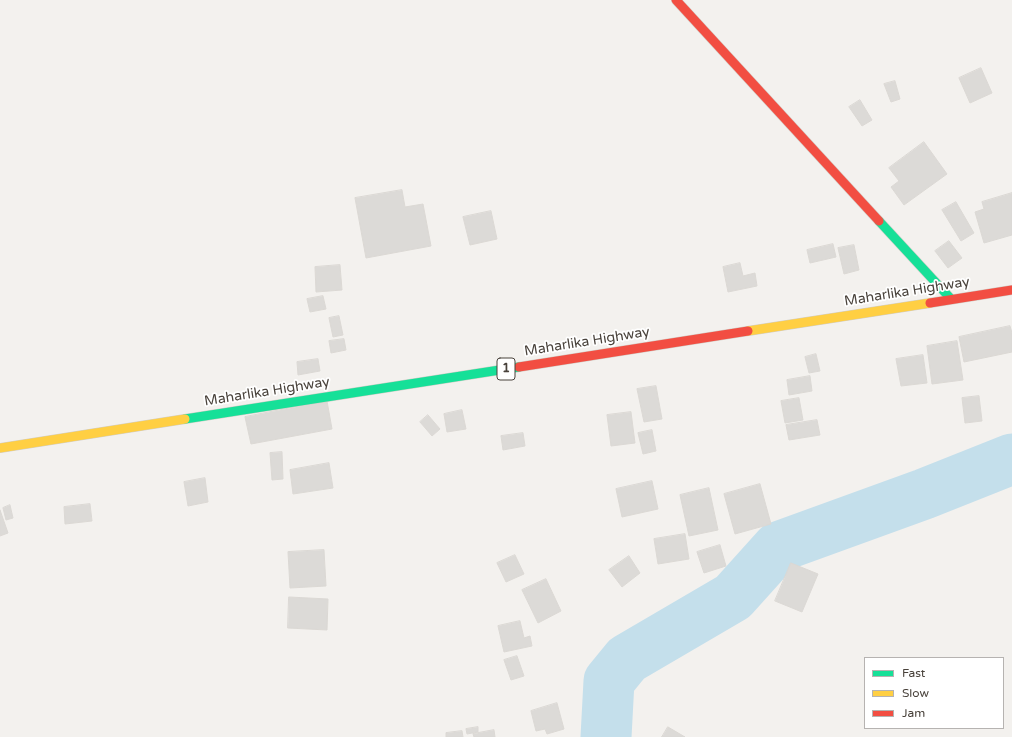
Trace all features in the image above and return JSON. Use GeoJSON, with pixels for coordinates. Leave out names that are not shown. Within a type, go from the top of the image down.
{"type":"FeatureCollection","features":[{"type":"Feature","properties":{"kind":"main road"},"geometry":{"type":"LineString","coordinates":[[676,0],[951,299]]}},
{"type":"Feature","properties":{"kind":"main road","name":"Maharlika Highway"},"geometry":{"type":"LineString","coordinates":[[0,448],[1012,290]]}},
{"type":"Feature","properties":{"kind":"building"},"geometry":{"type":"Polygon","coordinates":[[[981,68],[992,93],[970,103],[959,78],[981,68]]]}},
{"type":"Feature","properties":{"kind":"building"},"geometry":{"type":"Polygon","coordinates":[[[895,81],[900,99],[891,102],[884,84],[895,81]]]}},
{"type":"Feature","properties":{"kind":"building"},"geometry":{"type":"Polygon","coordinates":[[[860,100],[872,120],[862,126],[849,107],[860,100]]]}},
{"type":"Feature","properties":{"kind":"building"},"geometry":{"type":"Polygon","coordinates":[[[924,142],[947,174],[904,205],[891,187],[899,181],[889,168],[924,142]]]}},
{"type":"Feature","properties":{"kind":"building"},"geometry":{"type":"Polygon","coordinates":[[[402,190],[405,207],[423,204],[431,246],[366,258],[355,198],[402,190]]]}},
{"type":"Feature","properties":{"kind":"building"},"geometry":{"type":"Polygon","coordinates":[[[1012,193],[1012,235],[984,243],[975,212],[984,209],[982,202],[1012,193]]]}},
{"type":"Feature","properties":{"kind":"building"},"geometry":{"type":"Polygon","coordinates":[[[956,202],[974,233],[961,241],[942,210],[956,202]]]}},
{"type":"Feature","properties":{"kind":"building"},"geometry":{"type":"Polygon","coordinates":[[[491,211],[497,239],[470,245],[463,217],[491,211]]]}},
{"type":"Feature","properties":{"kind":"building"},"geometry":{"type":"Polygon","coordinates":[[[949,241],[962,258],[948,268],[935,251],[949,241]]]}},
{"type":"Feature","properties":{"kind":"building"},"geometry":{"type":"Polygon","coordinates":[[[833,244],[836,257],[810,263],[807,250],[833,244]]]}},
{"type":"Feature","properties":{"kind":"building"},"geometry":{"type":"Polygon","coordinates":[[[854,245],[859,270],[844,274],[838,248],[854,245]]]}},
{"type":"Feature","properties":{"kind":"building"},"geometry":{"type":"Polygon","coordinates":[[[740,263],[743,276],[755,273],[757,286],[728,292],[723,267],[740,263]]]}},
{"type":"Feature","properties":{"kind":"building"},"geometry":{"type":"Polygon","coordinates":[[[340,265],[342,290],[316,292],[315,267],[340,265]]]}},
{"type":"Feature","properties":{"kind":"building"},"geometry":{"type":"Polygon","coordinates":[[[323,296],[326,309],[310,312],[307,299],[323,296]]]}},
{"type":"Feature","properties":{"kind":"building"},"geometry":{"type":"Polygon","coordinates":[[[339,316],[343,335],[333,337],[329,318],[339,316]]]}},
{"type":"Feature","properties":{"kind":"building"},"geometry":{"type":"Polygon","coordinates":[[[1010,326],[1012,333],[1012,352],[964,362],[959,337],[1010,326]]]}},
{"type":"Feature","properties":{"kind":"building"},"geometry":{"type":"Polygon","coordinates":[[[344,339],[346,350],[331,353],[329,341],[344,339]]]}},
{"type":"Feature","properties":{"kind":"building"},"geometry":{"type":"Polygon","coordinates":[[[957,341],[963,380],[932,384],[927,346],[957,341]]]}},
{"type":"Feature","properties":{"kind":"building"},"geometry":{"type":"Polygon","coordinates":[[[816,354],[820,371],[809,373],[805,357],[816,354]]]}},
{"type":"Feature","properties":{"kind":"building"},"geometry":{"type":"Polygon","coordinates":[[[923,355],[927,383],[901,386],[896,359],[923,355]]]}},
{"type":"Feature","properties":{"kind":"building"},"geometry":{"type":"Polygon","coordinates":[[[318,359],[320,371],[298,375],[297,362],[318,359]]]}},
{"type":"Feature","properties":{"kind":"building"},"geometry":{"type":"Polygon","coordinates":[[[810,376],[812,391],[789,395],[787,380],[810,376]]]}},
{"type":"Feature","properties":{"kind":"building"},"geometry":{"type":"Polygon","coordinates":[[[656,386],[662,419],[644,422],[637,389],[656,386]]]}},
{"type":"Feature","properties":{"kind":"building"},"geometry":{"type":"Polygon","coordinates":[[[979,396],[982,421],[965,423],[962,398],[979,396]]]}},
{"type":"Feature","properties":{"kind":"building"},"geometry":{"type":"Polygon","coordinates":[[[799,398],[803,420],[785,423],[781,401],[799,398]]]}},
{"type":"Feature","properties":{"kind":"building"},"geometry":{"type":"Polygon","coordinates":[[[327,401],[332,429],[251,444],[245,417],[327,401]]]}},
{"type":"Feature","properties":{"kind":"building"},"geometry":{"type":"Polygon","coordinates":[[[462,410],[466,429],[447,432],[444,414],[462,410]]]}},
{"type":"Feature","properties":{"kind":"building"},"geometry":{"type":"Polygon","coordinates":[[[631,412],[635,443],[611,446],[607,415],[631,412]]]}},
{"type":"Feature","properties":{"kind":"building"},"geometry":{"type":"Polygon","coordinates":[[[428,415],[440,429],[432,436],[420,422],[428,415]]]}},
{"type":"Feature","properties":{"kind":"building"},"geometry":{"type":"Polygon","coordinates":[[[817,420],[820,435],[789,440],[786,425],[817,420]]]}},
{"type":"Feature","properties":{"kind":"building"},"geometry":{"type":"Polygon","coordinates":[[[652,430],[656,451],[643,454],[638,433],[652,430]]]}},
{"type":"Feature","properties":{"kind":"building"},"geometry":{"type":"Polygon","coordinates":[[[523,433],[525,446],[503,450],[501,436],[523,433]]]}},
{"type":"Feature","properties":{"kind":"building"},"geometry":{"type":"Polygon","coordinates":[[[282,452],[283,479],[272,480],[270,453],[282,452]]]}},
{"type":"Feature","properties":{"kind":"building"},"geometry":{"type":"Polygon","coordinates":[[[329,463],[333,488],[293,494],[290,470],[329,463]]]}},
{"type":"Feature","properties":{"kind":"building"},"geometry":{"type":"Polygon","coordinates":[[[205,478],[208,502],[188,506],[184,482],[205,478]]]}},
{"type":"Feature","properties":{"kind":"building"},"geometry":{"type":"Polygon","coordinates":[[[652,481],[658,509],[622,517],[616,489],[652,481]]]}},
{"type":"Feature","properties":{"kind":"building"},"geometry":{"type":"Polygon","coordinates":[[[760,484],[771,524],[735,534],[724,494],[760,484]]]}},
{"type":"Feature","properties":{"kind":"building"},"geometry":{"type":"Polygon","coordinates":[[[709,488],[718,530],[689,536],[680,495],[709,488]]]}},
{"type":"Feature","properties":{"kind":"building"},"geometry":{"type":"Polygon","coordinates":[[[90,504],[92,521],[65,524],[64,507],[90,504]]]}},
{"type":"Feature","properties":{"kind":"building"},"geometry":{"type":"Polygon","coordinates":[[[10,505],[13,518],[6,520],[3,508],[10,505]]]}},
{"type":"Feature","properties":{"kind":"building"},"geometry":{"type":"Polygon","coordinates":[[[0,510],[8,533],[0,536],[0,510]]]}},
{"type":"Feature","properties":{"kind":"building"},"geometry":{"type":"Polygon","coordinates":[[[685,534],[689,559],[658,564],[654,539],[685,534]]]}},
{"type":"Feature","properties":{"kind":"building"},"geometry":{"type":"Polygon","coordinates":[[[720,545],[726,566],[704,573],[697,552],[720,545]]]}},
{"type":"Feature","properties":{"kind":"building"},"geometry":{"type":"Polygon","coordinates":[[[324,550],[326,586],[290,588],[288,552],[324,550]]]}},
{"type":"Feature","properties":{"kind":"building"},"geometry":{"type":"Polygon","coordinates":[[[515,555],[524,574],[506,582],[497,563],[515,555]]]}},
{"type":"Feature","properties":{"kind":"building"},"geometry":{"type":"Polygon","coordinates":[[[629,556],[640,573],[622,587],[609,570],[629,556]]]}},
{"type":"Feature","properties":{"kind":"building"},"geometry":{"type":"Polygon","coordinates":[[[791,563],[818,574],[802,612],[775,601],[791,563]]]}},
{"type":"Feature","properties":{"kind":"building"},"geometry":{"type":"Polygon","coordinates":[[[546,579],[561,611],[538,623],[522,590],[546,579]]]}},
{"type":"Feature","properties":{"kind":"building"},"geometry":{"type":"Polygon","coordinates":[[[289,597],[328,599],[327,630],[288,628],[289,597]]]}},
{"type":"Feature","properties":{"kind":"building"},"geometry":{"type":"Polygon","coordinates":[[[520,621],[524,638],[530,636],[532,646],[504,652],[498,626],[520,621]]]}},
{"type":"Feature","properties":{"kind":"building"},"geometry":{"type":"Polygon","coordinates":[[[517,656],[524,676],[511,680],[504,660],[517,656]]]}},
{"type":"Feature","properties":{"kind":"building"},"geometry":{"type":"Polygon","coordinates":[[[557,703],[564,729],[547,734],[545,729],[536,731],[531,711],[557,703]]]}},
{"type":"Feature","properties":{"kind":"building"},"geometry":{"type":"Polygon","coordinates":[[[478,727],[478,732],[467,734],[466,729],[478,727]]]}},
{"type":"Feature","properties":{"kind":"building"},"geometry":{"type":"Polygon","coordinates":[[[668,727],[685,737],[662,737],[668,727]]]}},
{"type":"Feature","properties":{"kind":"building"},"geometry":{"type":"Polygon","coordinates":[[[494,730],[495,737],[474,737],[473,734],[494,730]]]}},
{"type":"Feature","properties":{"kind":"building"},"geometry":{"type":"Polygon","coordinates":[[[462,731],[463,737],[446,737],[446,733],[462,731]]]}},
{"type":"Feature","properties":{"kind":"waterway"},"geometry":{"type":"LineString","coordinates":[[606,737],[609,681],[627,659],[733,597],[778,547],[924,494],[1012,459]]}},
{"type":"Feature","properties":{"kind":"traffic: fast"},"geometry":{"type":"LineString","coordinates":[[879,221],[951,299]]}},
{"type":"Feature","properties":{"kind":"traffic: fast"},"geometry":{"type":"LineString","coordinates":[[185,419],[519,367]]}},
{"type":"Feature","properties":{"kind":"traffic: slow"},"geometry":{"type":"LineString","coordinates":[[748,331],[930,303]]}},
{"type":"Feature","properties":{"kind":"traffic: slow"},"geometry":{"type":"LineString","coordinates":[[0,448],[185,419]]}},
{"type":"Feature","properties":{"kind":"traffic: jam"},"geometry":{"type":"LineString","coordinates":[[676,0],[879,221]]}},
{"type":"Feature","properties":{"kind":"traffic: jam"},"geometry":{"type":"LineString","coordinates":[[930,303],[1012,290]]}},
{"type":"Feature","properties":{"kind":"traffic: jam"},"geometry":{"type":"LineString","coordinates":[[519,367],[748,331]]}}]}
